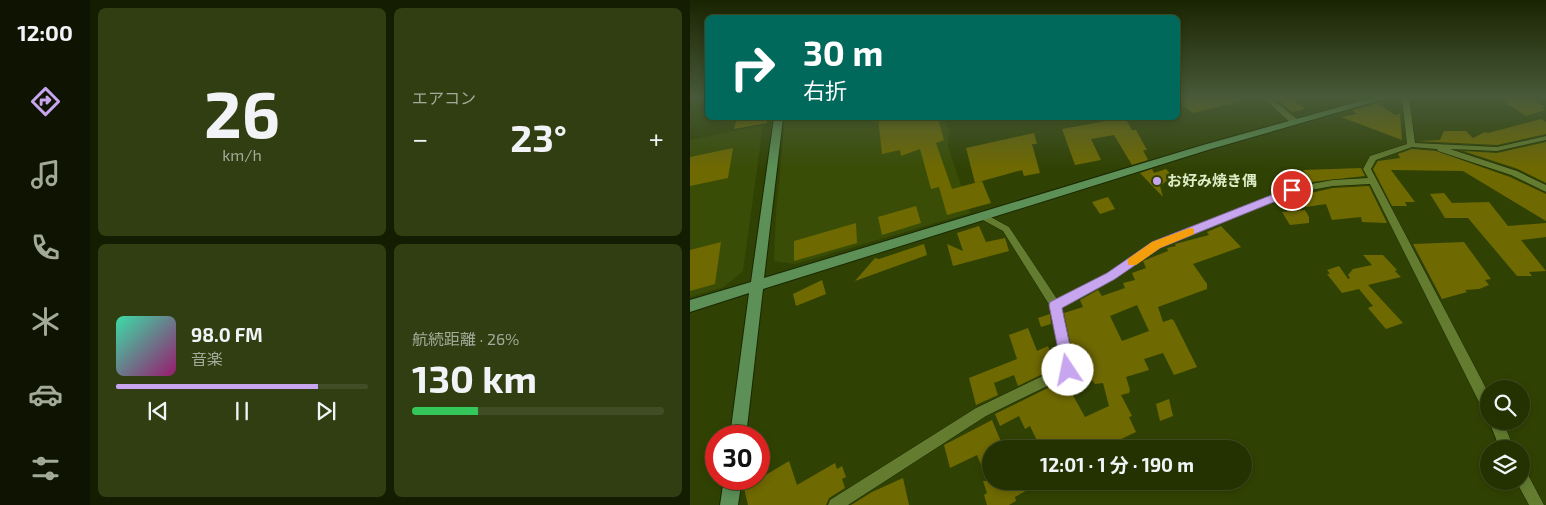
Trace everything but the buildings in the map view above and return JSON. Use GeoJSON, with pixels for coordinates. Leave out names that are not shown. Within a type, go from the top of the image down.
{"type":"FeatureCollection","features":[{"type":"Feature","properties":{"kind":"street"},"geometry":{"type":"LineString","coordinates":[[740,425],[759,286],[778,121]]}},
{"type":"Feature","properties":{"kind":"street"},"geometry":{"type":"LineString","coordinates":[[690,306],[1300,121]]}},
{"type":"Feature","properties":{"kind":"street"},"geometry":{"type":"LineString","coordinates":[[1408,121],[1411,145]]}},
{"type":"Feature","properties":{"kind":"street"},"geometry":{"type":"LineString","coordinates":[[1480,390],[1367,170],[1373,158],[1411,145],[1497,149],[1546,138]]}},
{"type":"Feature","properties":{"kind":"street"},"geometry":{"type":"LineString","coordinates":[[1431,146],[1514,174],[1546,189]]}},
{"type":"Feature","properties":{"kind":"street"},"geometry":{"type":"LineString","coordinates":[[1055,305],[1111,276],[1156,245],[1292,190],[1333,183],[1373,181]]}},
{"type":"Feature","properties":{"kind":"street"},"geometry":{"type":"LineString","coordinates":[[835,505],[981,412],[1068,370],[1055,305],[1006,229],[984,217]]}},
{"type":"Feature","properties":{"kind":"street"},"geometry":{"type":"LineString","coordinates":[[729,505],[731,490]]}},
{"type":"Feature","properties":{"kind":"street"},"geometry":{"type":"LineString","coordinates":[[1528,490],[1536,505]]}},
{"type":"Feature","properties":{"kind":"shaded area"},"geometry":{"type":"Polygon","coordinates":[[[785,121],[945,121],[949,128],[948,146],[970,213],[795,264],[774,261],[776,213],[785,121]]]}},
{"type":"Feature","properties":{"kind":"shaded area"},"geometry":{"type":"Polygon","coordinates":[[[763,125],[743,271],[724,287],[690,297],[690,140],[763,125]]]}},
{"type":"Feature","properties":{"kind":"slow traffic"},"geometry":{"type":"LineString","coordinates":[[1132,262],[1156,245],[1190,231]]}},
{"type":"Feature","properties":{"kind":"place","name":"お好み焼き偶"},"geometry":{"type":"Point","coordinates":[1157,181]}},
{"type":"Feature","properties":{"kind":"route"},"geometry":{"type":"LineString","coordinates":[[1068,370],[1055,305],[1111,276],[1156,245],[1292,190]]}}]}
